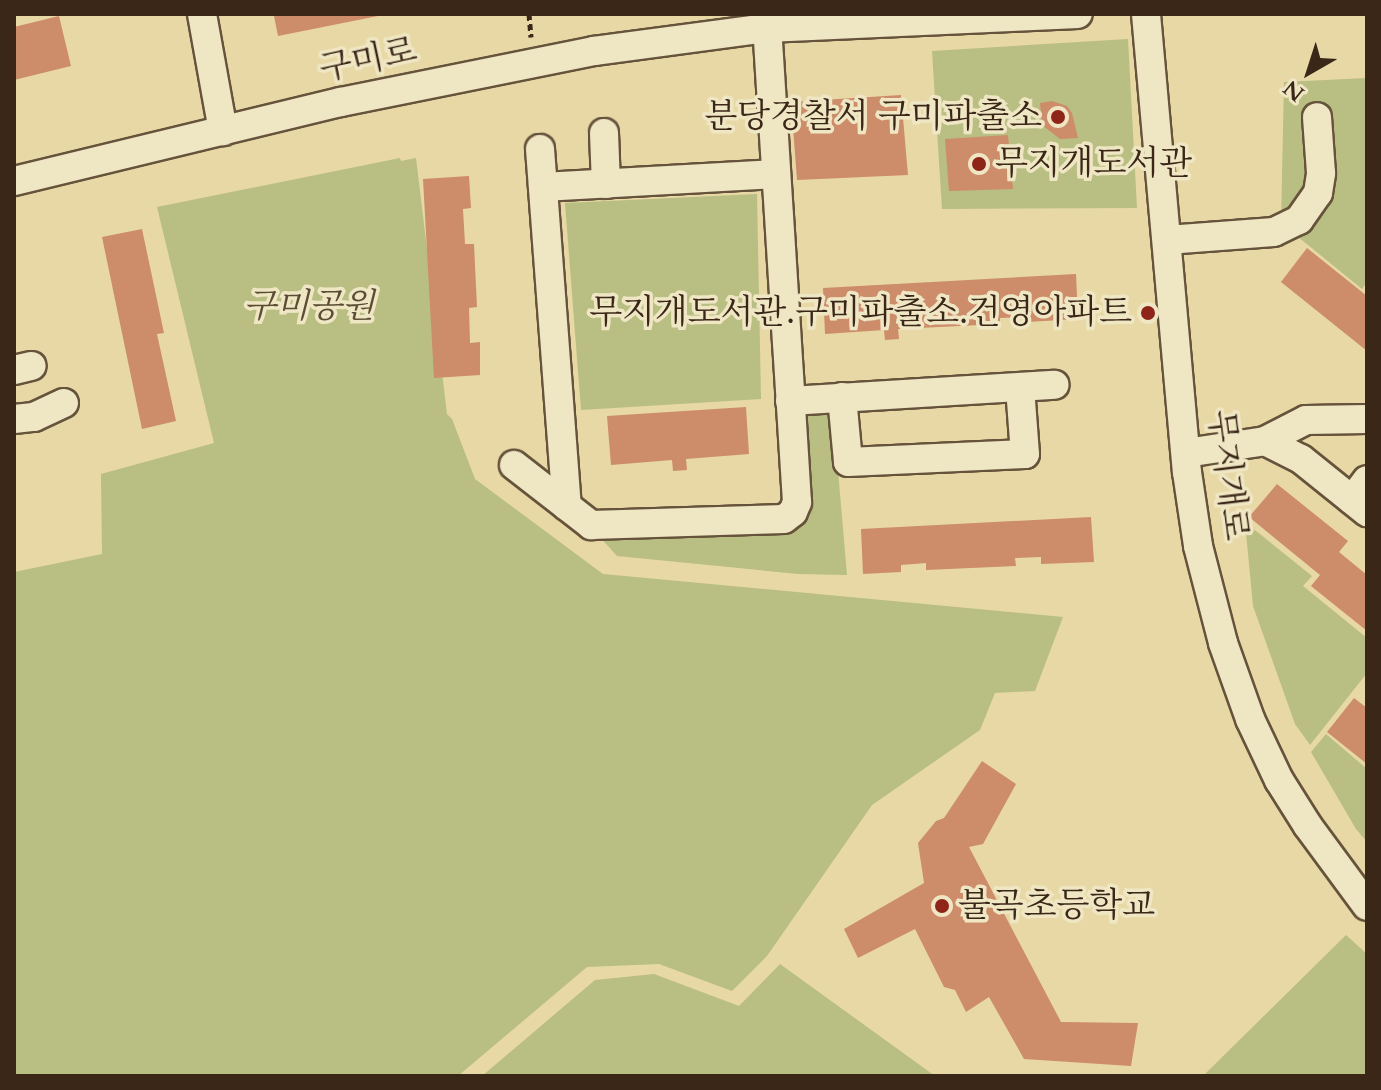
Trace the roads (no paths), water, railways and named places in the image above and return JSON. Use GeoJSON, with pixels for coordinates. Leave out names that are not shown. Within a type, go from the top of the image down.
{"type":"FeatureCollection","features":[{"type":"Feature","properties":{"kind":"street"},"geometry":{"type":"LineString","coordinates":[[202,14],[223,131]]}},
{"type":"Feature","properties":{"kind":"street","name":"구미로"},"geometry":{"type":"LineString","coordinates":[[14,181],[455,77],[723,23],[767,28],[1078,14]]}},
{"type":"Feature","properties":{"kind":"street","name":"무지개로"},"geometry":{"type":"LineString","coordinates":[[1146,14],[1186,453],[1198,546],[1223,643],[1250,719],[1279,780],[1308,826],[1367,906]]}},
{"type":"Feature","properties":{"kind":"street"},"geometry":{"type":"LineString","coordinates":[[514,465],[591,525],[784,519],[793,512],[797,502],[767,28]]}},
{"type":"Feature","properties":{"kind":"street"},"geometry":{"type":"LineString","coordinates":[[1167,240],[1274,232],[1299,220],[1318,193],[1321,173],[1317,117]]}},
{"type":"Feature","properties":{"kind":"street"},"geometry":{"type":"LineString","coordinates":[[604,133],[606,184]]}},
{"type":"Feature","properties":{"kind":"street"},"geometry":{"type":"LineString","coordinates":[[540,149],[567,506]]}},
{"type":"Feature","properties":{"kind":"street"},"geometry":{"type":"LineString","coordinates":[[543,187],[776,174]]}},
{"type":"Feature","properties":{"kind":"street"},"geometry":{"type":"LineString","coordinates":[[790,401],[1055,385]]}},
{"type":"Feature","properties":{"kind":"street"},"geometry":{"type":"LineString","coordinates":[[842,397],[848,462],[1025,454],[1020,387]]}},
{"type":"Feature","properties":{"kind":"street"},"geometry":{"type":"LineString","coordinates":[[14,419],[34,417],[64,403]]}},
{"type":"Feature","properties":{"kind":"street"},"geometry":{"type":"LineString","coordinates":[[1186,453],[1265,441],[1306,420],[1367,419]]}},
{"type":"Feature","properties":{"kind":"street"},"geometry":{"type":"LineString","coordinates":[[1265,441],[1301,459],[1362,497]]}},
{"type":"Feature","properties":{"kind":"place","name":"분당경찰서 구미파출소"},"geometry":{"type":"Point","coordinates":[1058,117]}},
{"type":"Feature","properties":{"kind":"place","name":"무지개도서관"},"geometry":{"type":"Point","coordinates":[979,164]}},
{"type":"Feature","properties":{"kind":"place","name":"무지개도서관.구미파출소.건영아파트"},"geometry":{"type":"Point","coordinates":[1148,313]}},
{"type":"Feature","properties":{"kind":"place","name":"불곡초등학교"},"geometry":{"type":"Point","coordinates":[942,906]}},
{"type":"Feature","properties":{"kind":"park label","name":"구미공원"},"geometry":{"type":"Point","coordinates":[309,307]}}]}
